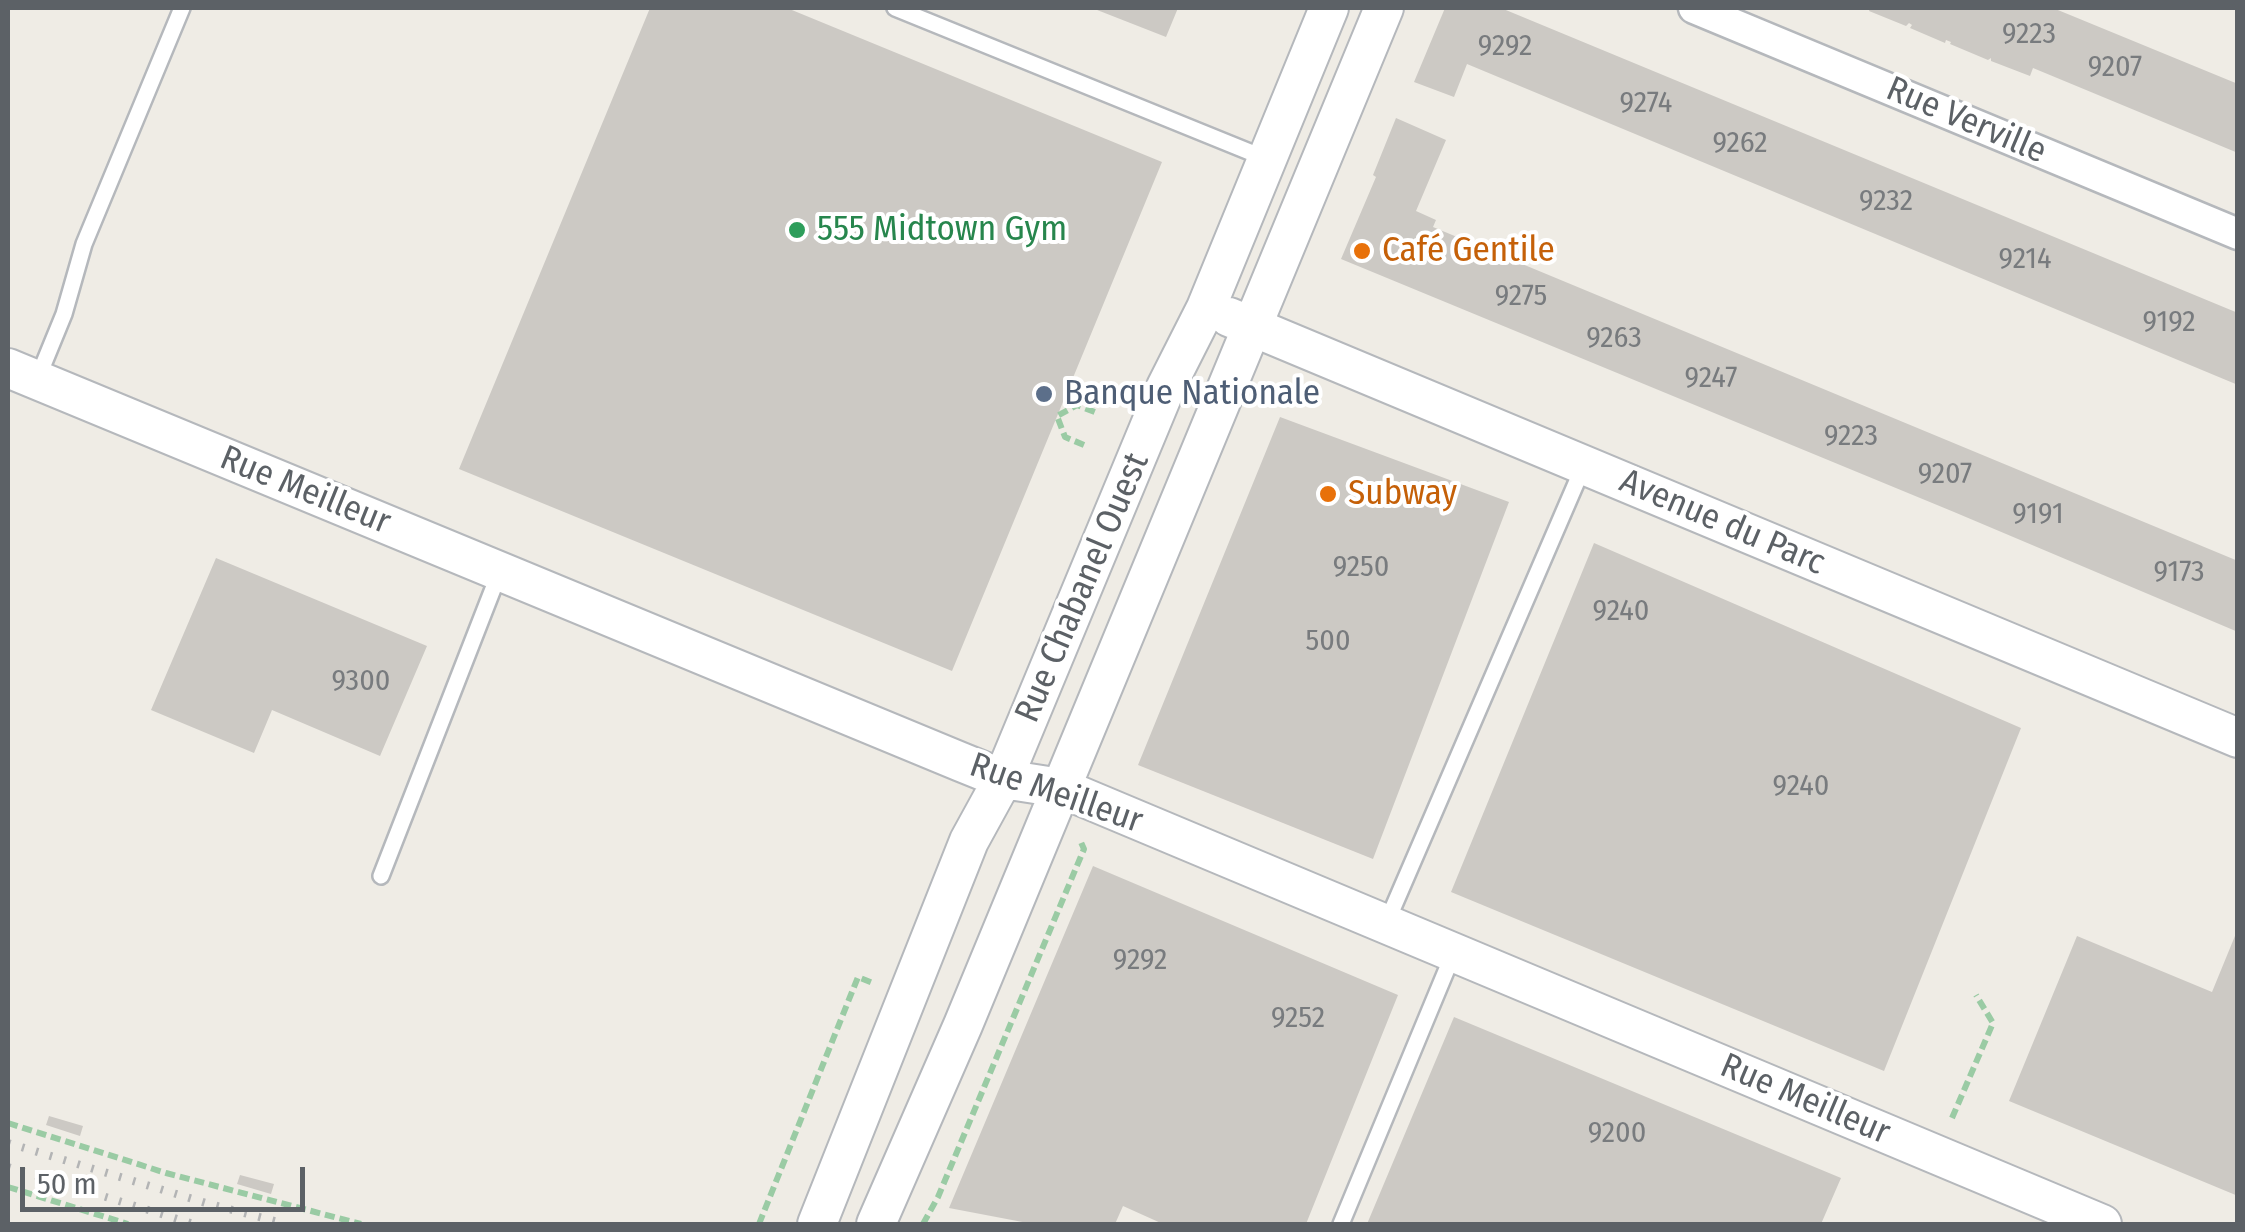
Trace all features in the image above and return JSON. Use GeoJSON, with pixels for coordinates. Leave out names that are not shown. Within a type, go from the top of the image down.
{"type":"FeatureCollection","features":[{"type":"Feature","properties":{"kind":"street","name":"Rue Chabanel Ouest"},"geometry":{"type":"LineString","coordinates":[[816,1224],[969,842],[1003,779],[1330,8]]}},
{"type":"Feature","properties":{"kind":"street","name":"Rue Chabanel Ouest"},"geometry":{"type":"LineString","coordinates":[[876,1224],[964,1025],[1384,8]]}},
{"type":"Feature","properties":{"kind":"street","name":"Rue Verville"},"geometry":{"type":"LineString","coordinates":[[1694,8],[2238,234]]}},
{"type":"Feature","properties":{"kind":"street","name":"Avenue du Parc"},"geometry":{"type":"LineString","coordinates":[[1206,308],[2238,738]]}},
{"type":"Feature","properties":{"kind":"street","name":"Rue Meilleur"},"geometry":{"type":"LineString","coordinates":[[22,374],[1003,779],[1060,788],[2102,1224]]}},
{"type":"Feature","properties":{"kind":"lane"},"geometry":{"type":"LineString","coordinates":[[22,374],[64,314],[84,244],[182,8]]}},
{"type":"Feature","properties":{"kind":"lane"},"geometry":{"type":"LineString","coordinates":[[895,8],[1267,159]]}},
{"type":"Feature","properties":{"kind":"lane"},"geometry":{"type":"LineString","coordinates":[[955,32],[962,14]]}},
{"type":"Feature","properties":{"kind":"lane"},"geometry":{"type":"LineString","coordinates":[[1042,68],[1049,51]]}},
{"type":"Feature","properties":{"kind":"lane"},"geometry":{"type":"LineString","coordinates":[[1386,924],[1584,465]]}},
{"type":"Feature","properties":{"kind":"lane"},"geometry":{"type":"LineString","coordinates":[[381,876],[500,571]]}},
{"type":"Feature","properties":{"kind":"lane"},"geometry":{"type":"LineString","coordinates":[[1341,1224],[1454,952]]}},
{"type":"Feature","properties":{"kind":"path"},"geometry":{"type":"LineString","coordinates":[[1084,445],[1064,437],[1058,416],[1078,404],[1096,413]]}},
{"type":"Feature","properties":{"kind":"path"},"geometry":{"type":"LineString","coordinates":[[923,1224],[938,1197],[1084,849]]}},
{"type":"Feature","properties":{"kind":"path"},"geometry":{"type":"LineString","coordinates":[[758,1224],[858,977],[873,983]]}},
{"type":"Feature","properties":{"kind":"path"},"geometry":{"type":"LineString","coordinates":[[1952,1118],[1993,1022],[1976,995]]}},
{"type":"Feature","properties":{"kind":"path"},"geometry":{"type":"LineString","coordinates":[[8,1122],[166,1173],[362,1224]]}},
{"type":"Feature","properties":{"kind":"path"},"geometry":{"type":"LineString","coordinates":[[8,1187],[128,1224]]}},
{"type":"Feature","properties":{"kind":"building"},"geometry":{"type":"Polygon","coordinates":[[[650,8],[787,8],[1162,162],[952,671],[459,469],[650,8]]]}},
{"type":"Feature","properties":{"kind":"building"},"geometry":{"type":"Polygon","coordinates":[[[1092,8],[1178,8],[1166,37],[1092,8]]]}},
{"type":"Feature","properties":{"kind":"building"},"geometry":{"type":"Polygon","coordinates":[[[1445,8],[1501,8],[2238,313],[2238,385],[1467,64],[1454,97],[1414,82],[1445,8]]]}},
{"type":"Feature","properties":{"kind":"building"},"geometry":{"type":"Polygon","coordinates":[[[2053,8],[2238,84],[2238,153],[2033,68],[2030,76],[1988,60],[1910,28],[1909,23],[1906,26],[1869,11],[2053,8]]]}},
{"type":"Feature","properties":{"kind":"building"},"geometry":{"type":"Polygon","coordinates":[[[1396,118],[1446,140],[1416,211],[1436,220],[1433,227],[2238,561],[2238,632],[1341,259],[1396,118]]]}},
{"type":"Feature","properties":{"kind":"building"},"geometry":{"type":"Polygon","coordinates":[[[1280,417],[1509,502],[1373,859],[1138,765],[1280,417]]]}},
{"type":"Feature","properties":{"kind":"building"},"geometry":{"type":"Polygon","coordinates":[[[1594,543],[2021,728],[1884,1071],[1451,892],[1594,543]]]}},
{"type":"Feature","properties":{"kind":"building"},"geometry":{"type":"Polygon","coordinates":[[[216,558],[427,646],[380,756],[272,710],[254,753],[151,710],[216,558]]]}},
{"type":"Feature","properties":{"kind":"building"},"geometry":{"type":"Polygon","coordinates":[[[1093,866],[1398,995],[1306,1224],[1163,1224],[1123,1206],[1115,1224],[1033,1224],[949,1208],[1093,866]]]}},
{"type":"Feature","properties":{"kind":"building"},"geometry":{"type":"Polygon","coordinates":[[[2237,931],[2238,1196],[2009,1101],[2077,936],[2212,992],[2237,931]]]}},
{"type":"Feature","properties":{"kind":"building"},"geometry":{"type":"Polygon","coordinates":[[[1454,1017],[1841,1178],[1821,1224],[1367,1224],[1454,1017]]]}},
{"type":"Feature","properties":{"kind":"building"},"geometry":{"type":"Polygon","coordinates":[[[49,1116],[83,1126],[80,1136],[46,1125],[49,1116]]]}},
{"type":"Feature","properties":{"kind":"building"},"geometry":{"type":"Polygon","coordinates":[[[240,1175],[274,1184],[271,1194],[237,1184],[240,1175]]]}},
{"type":"Feature","properties":{"kind":"railway"},"geometry":{"type":"LineString","coordinates":[[8,1143],[286,1224]]}},
{"type":"Feature","properties":{"kind":"railway"},"geometry":{"type":"LineString","coordinates":[[8,1167],[194,1224]]}},
{"type":"Feature","properties":{"kind":"place","name":"555 Midtown Gym"},"geometry":{"type":"Point","coordinates":[797,230]}},
{"type":"Feature","properties":{"kind":"place","name":"Café Gentile"},"geometry":{"type":"Point","coordinates":[1362,251]}},
{"type":"Feature","properties":{"kind":"place","name":"Banque Nationale"},"geometry":{"type":"Point","coordinates":[1044,394]}},
{"type":"Feature","properties":{"kind":"place","name":"Subway"},"geometry":{"type":"Point","coordinates":[1328,494]}}]}
